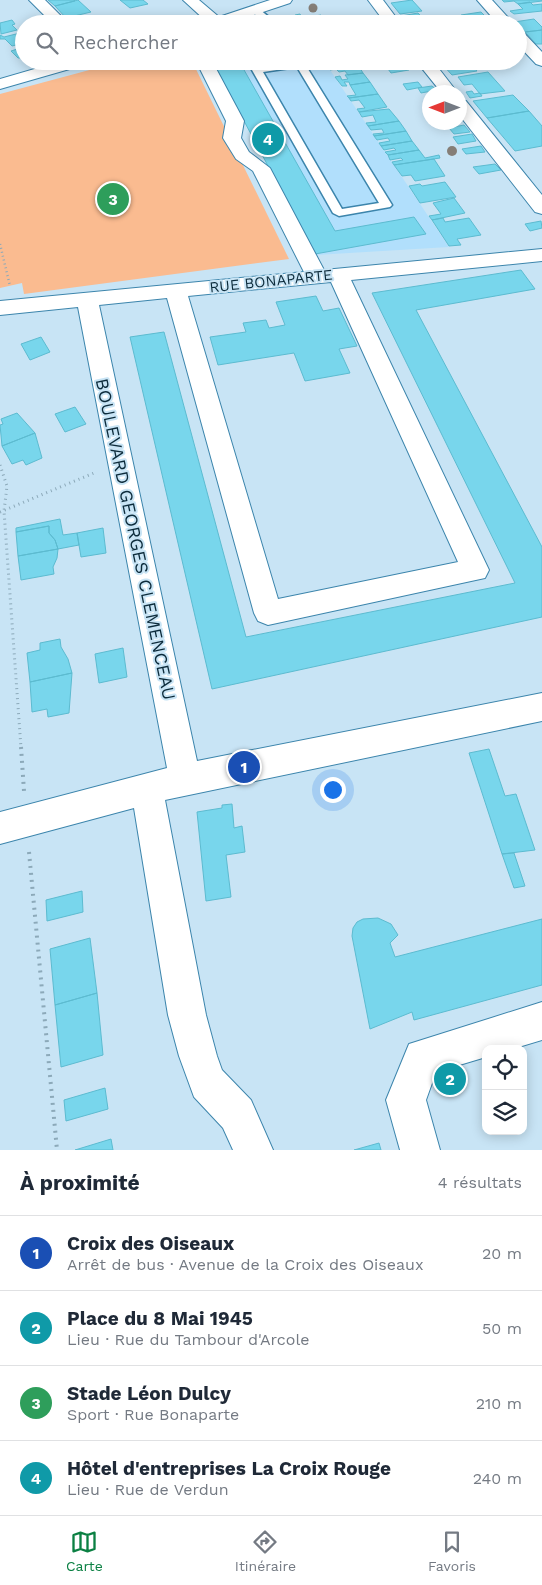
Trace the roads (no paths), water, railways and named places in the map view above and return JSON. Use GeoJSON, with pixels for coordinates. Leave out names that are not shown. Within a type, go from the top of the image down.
{"type":"FeatureCollection","features":[{"type":"Feature","properties":{"kind":"street"},"geometry":{"type":"LineString","coordinates":[[36,0],[52,15]]}},
{"type":"Feature","properties":{"kind":"street"},"geometry":{"type":"LineString","coordinates":[[190,0],[205,15]]}},
{"type":"Feature","properties":{"kind":"street"},"geometry":{"type":"LineString","coordinates":[[239,15],[285,0]]}},
{"type":"Feature","properties":{"kind":"street"},"geometry":{"type":"LineString","coordinates":[[374,0],[386,15]]}},
{"type":"Feature","properties":{"kind":"street"},"geometry":{"type":"LineString","coordinates":[[484,0],[498,15]]}},
{"type":"Feature","properties":{"kind":"street"},"geometry":{"type":"LineString","coordinates":[[527,45],[542,60]]}},
{"type":"Feature","properties":{"kind":"street"},"geometry":{"type":"LineString","coordinates":[[0,84],[49,70]]}},
{"type":"Feature","properties":{"kind":"street"},"geometry":{"type":"LineString","coordinates":[[176,291],[268,613],[475,570],[327,275],[261,168],[242,155],[232,138],[235,121],[209,70]]}},
{"type":"Feature","properties":{"kind":"street"},"geometry":{"type":"LineString","coordinates":[[431,70],[443,85]]}},
{"type":"Feature","properties":{"kind":"street"},"geometry":{"type":"LineString","coordinates":[[467,114],[542,208]]}},
{"type":"Feature","properties":{"kind":"street","name":"RUE BONAPARTE"},"geometry":{"type":"LineString","coordinates":[[6,307],[542,255]]}},
{"type":"Feature","properties":{"kind":"street","name":"BOULEVARD GEORGES CLEMENCEAU"},"geometry":{"type":"LineString","coordinates":[[87,300],[185,779]]}},
{"type":"Feature","properties":{"kind":"street"},"geometry":{"type":"LineString","coordinates":[[13,825],[185,779],[542,707]]}},
{"type":"Feature","properties":{"kind":"street"},"geometry":{"type":"LineString","coordinates":[[147,788],[187,1015],[198,1056],[208,1082],[237,1114],[254,1150]]}},
{"type":"Feature","properties":{"kind":"street"},"geometry":{"type":"LineString","coordinates":[[420,1150],[406,1100],[422,1057],[542,1020]]}},
{"type":"Feature","properties":{"kind":"lane"},"geometry":{"type":"LineString","coordinates":[[255,10],[261,15]]}},
{"type":"Feature","properties":{"kind":"lane"},"geometry":{"type":"LineString","coordinates":[[257,70],[338,213],[386,205],[302,70]]}},
{"type":"Feature","properties":{"kind":"place","name":"Hôtel d'entreprises La Croix Rouge"},"geometry":{"type":"Point","coordinates":[268,139]}},
{"type":"Feature","properties":{"kind":"place","name":"Stade Léon Dulcy"},"geometry":{"type":"Point","coordinates":[113,199]}},
{"type":"Feature","properties":{"kind":"place","name":"Croix des Oiseaux"},"geometry":{"type":"Point","coordinates":[244,767]}},
{"type":"Feature","properties":{"kind":"place","name":"Place du 8 Mai 1945"},"geometry":{"type":"Point","coordinates":[450,1079]}}]}
